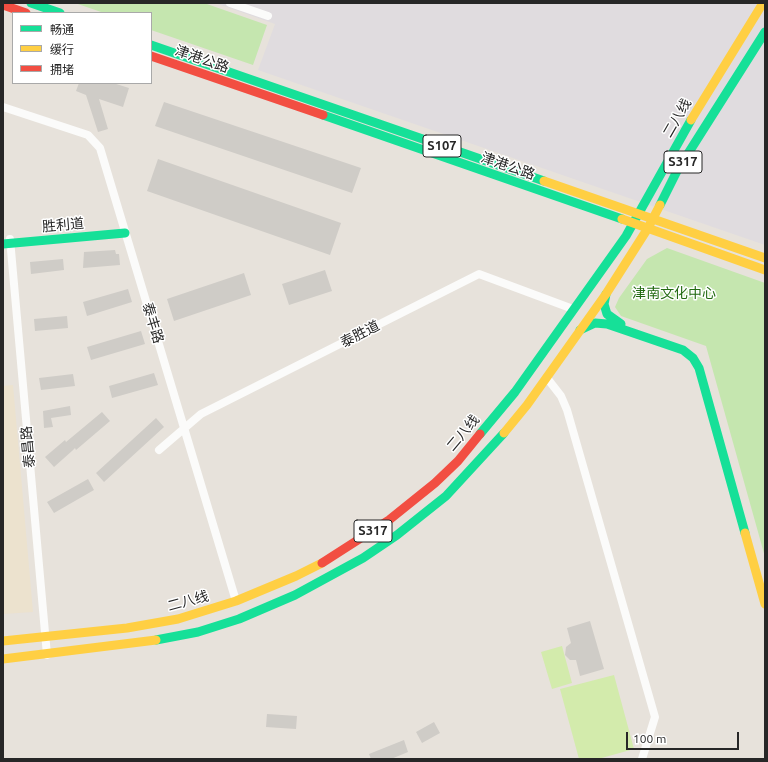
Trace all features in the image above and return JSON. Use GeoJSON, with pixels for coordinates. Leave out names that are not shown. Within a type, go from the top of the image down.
{"type":"FeatureCollection","features":[{"type":"Feature","properties":{"kind":"main road"},"geometry":{"type":"LineString","coordinates":[[31,3],[57,12]]}},
{"type":"Feature","properties":{"kind":"main road","name":"二八线"},"geometry":{"type":"LineString","coordinates":[[3,641],[45,638],[159,623],[196,614],[236,601],[296,576],[329,559],[389,520],[435,483],[458,461],[515,392],[626,236],[637,224],[639,215],[680,139],[763,3]]}},
{"type":"Feature","properties":{"kind":"main road"},"geometry":{"type":"LineString","coordinates":[[3,5],[23,12]]}},
{"type":"Feature","properties":{"kind":"main road","name":"二八线"},"geometry":{"type":"LineString","coordinates":[[3,659],[142,643],[198,632],[274,605],[331,577],[397,535],[454,488],[500,438],[547,378],[606,294],[651,224],[681,165],[765,32]]}},
{"type":"Feature","properties":{"kind":"main road","name":"津港公路"},"geometry":{"type":"LineString","coordinates":[[152,45],[639,215],[674,238],[765,270]]}},
{"type":"Feature","properties":{"kind":"main road","name":"津港公路"},"geometry":{"type":"LineString","coordinates":[[152,56],[637,224],[651,224]]}},
{"type":"Feature","properties":{"kind":"main road"},"geometry":{"type":"LineString","coordinates":[[651,224],[710,243],[734,247],[765,258]]}},
{"type":"Feature","properties":{"kind":"main road","name":"胜利道"},"geometry":{"type":"LineString","coordinates":[[7,242],[124,230]]}},
{"type":"Feature","properties":{"kind":"main road"},"geometry":{"type":"LineString","coordinates":[[674,238],[658,237],[647,242],[618,282],[606,294],[605,309],[610,318],[616,322],[682,345],[695,353],[702,362],[765,585]]}},
{"type":"Feature","properties":{"kind":"main road"},"geometry":{"type":"LineString","coordinates":[[580,331],[595,323],[607,324],[683,350],[694,358],[699,368],[765,604]]}},
{"type":"Feature","properties":{"kind":"street"},"geometry":{"type":"LineString","coordinates":[[230,3],[268,16]]}},
{"type":"Feature","properties":{"kind":"street","name":"泰丰路"},"geometry":{"type":"LineString","coordinates":[[3,107],[88,135],[100,148],[236,601]]}},
{"type":"Feature","properties":{"kind":"street","name":"泰昌路"},"geometry":{"type":"LineString","coordinates":[[7,242],[47,655]]}},
{"type":"Feature","properties":{"kind":"street","name":"泰胜道"},"geometry":{"type":"LineString","coordinates":[[159,450],[201,414],[479,274],[573,309]]}},
{"type":"Feature","properties":{"kind":"street"},"geometry":{"type":"LineString","coordinates":[[547,378],[561,396],[568,410],[655,717],[642,759]]}},
{"type":"Feature","properties":{"kind":"shaded area"},"geometry":{"type":"Polygon","coordinates":[[[215,3],[765,3],[765,245],[258,70],[275,24],[215,3]]]}},
{"type":"Feature","properties":{"kind":"shaded area"},"geometry":{"type":"Polygon","coordinates":[[[13,385],[33,612],[3,614],[3,386],[13,385]]]}},
{"type":"Feature","properties":{"kind":"green space"},"geometry":{"type":"Polygon","coordinates":[[[75,3],[204,3],[267,25],[253,65],[152,30],[152,12],[101,12],[75,3]]]}},
{"type":"Feature","properties":{"kind":"green space","name":"津南文化中心"},"geometry":{"type":"Polygon","coordinates":[[[667,248],[765,283],[765,557],[706,346],[621,316],[615,307],[619,298],[647,259],[667,248]]]}},
{"type":"Feature","properties":{"kind":"green space"},"geometry":{"type":"Polygon","coordinates":[[[562,646],[572,683],[552,689],[541,652],[562,646]]]}},
{"type":"Feature","properties":{"kind":"green space"},"geometry":{"type":"Polygon","coordinates":[[[614,675],[634,749],[598,759],[579,759],[560,689],[614,675]]]}},
{"type":"Feature","properties":{"kind":"building"},"geometry":{"type":"Polygon","coordinates":[[[79,84],[116,84],[129,88],[123,107],[99,99],[108,129],[98,132],[86,95],[76,91],[79,84]]]}},
{"type":"Feature","properties":{"kind":"building"},"geometry":{"type":"Polygon","coordinates":[[[164,102],[361,168],[352,193],[155,126],[164,102]]]}},
{"type":"Feature","properties":{"kind":"building"},"geometry":{"type":"Polygon","coordinates":[[[158,159],[341,223],[330,255],[147,191],[158,159]]]}},
{"type":"Feature","properties":{"kind":"building"},"geometry":{"type":"Polygon","coordinates":[[[115,250],[116,254],[119,254],[120,265],[83,268],[84,252],[115,250]]]}},
{"type":"Feature","properties":{"kind":"building"},"geometry":{"type":"Polygon","coordinates":[[[63,259],[64,270],[31,274],[30,262],[63,259]]]}},
{"type":"Feature","properties":{"kind":"building"},"geometry":{"type":"Polygon","coordinates":[[[325,270],[332,291],[289,305],[282,284],[325,270]]]}},
{"type":"Feature","properties":{"kind":"building"},"geometry":{"type":"Polygon","coordinates":[[[244,273],[251,295],[174,321],[167,299],[244,273]]]}},
{"type":"Feature","properties":{"kind":"building"},"geometry":{"type":"Polygon","coordinates":[[[128,289],[132,302],[87,316],[83,302],[128,289]]]}},
{"type":"Feature","properties":{"kind":"building"},"geometry":{"type":"Polygon","coordinates":[[[67,316],[68,328],[35,331],[34,319],[67,316]]]}},
{"type":"Feature","properties":{"kind":"building"},"geometry":{"type":"Polygon","coordinates":[[[141,331],[145,344],[91,360],[87,347],[141,331]]]}},
{"type":"Feature","properties":{"kind":"building"},"geometry":{"type":"Polygon","coordinates":[[[154,373],[158,385],[112,398],[109,386],[154,373]]]}},
{"type":"Feature","properties":{"kind":"building"},"geometry":{"type":"Polygon","coordinates":[[[73,374],[75,386],[41,390],[39,378],[73,374]]]}},
{"type":"Feature","properties":{"kind":"building"},"geometry":{"type":"Polygon","coordinates":[[[70,406],[71,415],[51,418],[53,427],[44,428],[43,411],[70,406]]]}},
{"type":"Feature","properties":{"kind":"building"},"geometry":{"type":"Polygon","coordinates":[[[102,412],[110,421],[76,450],[75,448],[54,467],[45,457],[65,440],[66,442],[102,412]]]}},
{"type":"Feature","properties":{"kind":"building"},"geometry":{"type":"Polygon","coordinates":[[[156,418],[164,427],[104,482],[96,473],[156,418]]]}},
{"type":"Feature","properties":{"kind":"building"},"geometry":{"type":"Polygon","coordinates":[[[88,479],[94,490],[54,513],[47,502],[88,479]]]}},
{"type":"Feature","properties":{"kind":"building"},"geometry":{"type":"Polygon","coordinates":[[[590,621],[604,669],[580,676],[576,660],[570,660],[565,655],[566,647],[571,643],[567,628],[590,621]]]}},
{"type":"Feature","properties":{"kind":"building"},"geometry":{"type":"Polygon","coordinates":[[[267,714],[297,716],[296,729],[266,727],[267,714]]]}},
{"type":"Feature","properties":{"kind":"building"},"geometry":{"type":"Polygon","coordinates":[[[434,722],[440,733],[422,743],[416,732],[434,722]]]}},
{"type":"Feature","properties":{"kind":"building"},"geometry":{"type":"Polygon","coordinates":[[[404,740],[408,752],[391,759],[371,759],[369,754],[404,740]]]}},
{"type":"Feature","properties":{"kind":"traffic: fast"},"geometry":{"type":"LineString","coordinates":[[31,3],[57,12]]}},
{"type":"Feature","properties":{"kind":"traffic: fast"},"geometry":{"type":"LineString","coordinates":[[660,205],[677,171],[765,32]]}},
{"type":"Feature","properties":{"kind":"traffic: fast"},"geometry":{"type":"LineString","coordinates":[[152,45],[544,181]]}},
{"type":"Feature","properties":{"kind":"traffic: fast"},"geometry":{"type":"LineString","coordinates":[[323,115],[622,219]]}},
{"type":"Feature","properties":{"kind":"traffic: fast"},"geometry":{"type":"LineString","coordinates":[[480,434],[515,392],[626,236],[691,120]]}},
{"type":"Feature","properties":{"kind":"traffic: fast"},"geometry":{"type":"LineString","coordinates":[[3,244],[125,233]]}},
{"type":"Feature","properties":{"kind":"traffic: fast"},"geometry":{"type":"LineString","coordinates":[[606,294],[604,304],[607,314],[621,324]]}},
{"type":"Feature","properties":{"kind":"traffic: fast"},"geometry":{"type":"LineString","coordinates":[[580,330],[595,323],[607,324],[683,350],[693,358],[699,368],[745,533]]}},
{"type":"Feature","properties":{"kind":"traffic: fast"},"geometry":{"type":"LineString","coordinates":[[156,640],[198,632],[239,619],[295,595],[363,558],[397,535],[446,496],[504,433]]}},
{"type":"Feature","properties":{"kind":"traffic: slow"},"geometry":{"type":"LineString","coordinates":[[691,120],[763,3]]}},
{"type":"Feature","properties":{"kind":"traffic: slow"},"geometry":{"type":"LineString","coordinates":[[544,181],[765,258]]}},
{"type":"Feature","properties":{"kind":"traffic: slow"},"geometry":{"type":"LineString","coordinates":[[504,433],[527,405],[606,294],[648,228],[660,205]]}},
{"type":"Feature","properties":{"kind":"traffic: slow"},"geometry":{"type":"LineString","coordinates":[[622,219],[765,270]]}},
{"type":"Feature","properties":{"kind":"traffic: slow"},"geometry":{"type":"LineString","coordinates":[[745,533],[765,604]]}},
{"type":"Feature","properties":{"kind":"traffic: slow"},"geometry":{"type":"LineString","coordinates":[[3,641],[127,628],[178,619],[236,601],[296,576],[322,563]]}},
{"type":"Feature","properties":{"kind":"traffic: slow"},"geometry":{"type":"LineString","coordinates":[[3,659],[156,640]]}},
{"type":"Feature","properties":{"kind":"traffic: jam"},"geometry":{"type":"LineString","coordinates":[[3,5],[23,12]]}},
{"type":"Feature","properties":{"kind":"traffic: jam"},"geometry":{"type":"LineString","coordinates":[[152,56],[323,115]]}},
{"type":"Feature","properties":{"kind":"traffic: jam"},"geometry":{"type":"LineString","coordinates":[[322,563],[389,520],[435,483],[458,461],[480,434]]}}]}
